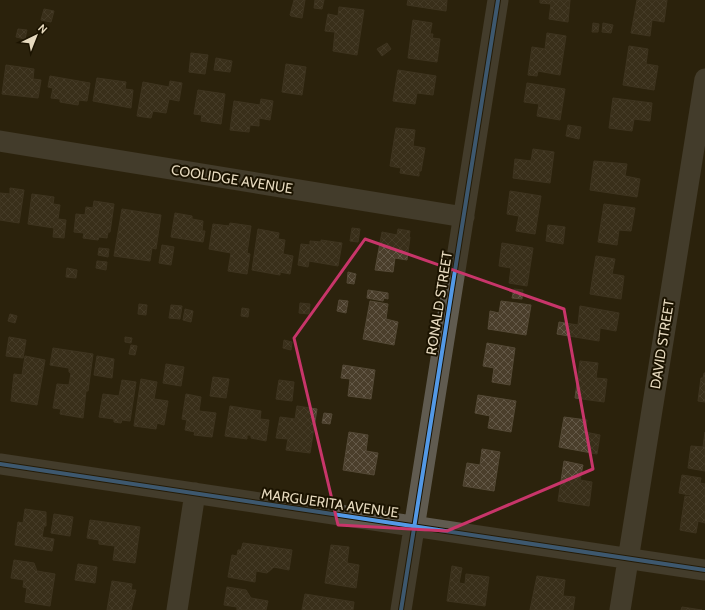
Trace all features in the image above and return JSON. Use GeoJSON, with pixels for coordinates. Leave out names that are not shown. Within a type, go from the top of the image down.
{"type":"FeatureCollection","features":[{"type":"Feature","properties":{"kind":"street","name":"RONALD STREET"},"geometry":{"type":"LineString","coordinates":[[401,610],[498,0]]}},
{"type":"Feature","properties":{"kind":"street","name":"DAVID STREET"},"geometry":{"type":"LineString","coordinates":[[620,610],[705,79]]}},
{"type":"Feature","properties":{"kind":"street","name":"COOLIDGE AVENUE"},"geometry":{"type":"LineString","coordinates":[[0,141],[464,217]]}},
{"type":"Feature","properties":{"kind":"street","name":"MARGUERITA AVENUE"},"geometry":{"type":"LineString","coordinates":[[0,464],[705,570]]}},
{"type":"Feature","properties":{"kind":"street"},"geometry":{"type":"LineString","coordinates":[[177,610],[195,494]]}},
{"type":"Feature","properties":{"kind":"highlighted area"},"geometry":{"type":"Polygon","coordinates":[[[365,239],[564,309],[593,469],[447,531],[338,525],[294,338],[365,239]]]}},
{"type":"Feature","properties":{"kind":"building"},"geometry":{"type":"Polygon","coordinates":[[[294,0],[305,0],[302,18],[290,15],[294,0]]]}},
{"type":"Feature","properties":{"kind":"building"},"geometry":{"type":"Polygon","coordinates":[[[315,0],[324,0],[322,9],[314,8],[315,0]]]}},
{"type":"Feature","properties":{"kind":"building"},"geometry":{"type":"Polygon","coordinates":[[[408,0],[447,0],[446,11],[407,5],[408,0]]]}},
{"type":"Feature","properties":{"kind":"building"},"geometry":{"type":"Polygon","coordinates":[[[540,0],[570,0],[568,22],[549,19],[551,4],[540,3],[540,0]]]}},
{"type":"Feature","properties":{"kind":"building"},"geometry":{"type":"Polygon","coordinates":[[[637,0],[667,0],[664,22],[652,20],[650,36],[631,33],[637,0]]]}},
{"type":"Feature","properties":{"kind":"building"},"geometry":{"type":"Polygon","coordinates":[[[339,7],[364,10],[357,55],[333,51],[335,32],[325,31],[328,14],[338,16],[339,7]]]}},
{"type":"Feature","properties":{"kind":"building"},"geometry":{"type":"Polygon","coordinates":[[[44,9],[54,11],[51,22],[41,20],[44,9]]]}},
{"type":"Feature","properties":{"kind":"building"},"geometry":{"type":"Polygon","coordinates":[[[413,20],[432,23],[430,34],[433,34],[432,38],[440,39],[437,62],[408,58],[413,20]]]}},
{"type":"Feature","properties":{"kind":"building"},"geometry":{"type":"Polygon","coordinates":[[[593,23],[599,24],[598,32],[592,32],[593,23]]]}},
{"type":"Feature","properties":{"kind":"building"},"geometry":{"type":"Polygon","coordinates":[[[603,23],[613,25],[611,33],[602,32],[603,23]]]}},
{"type":"Feature","properties":{"kind":"building"},"geometry":{"type":"Polygon","coordinates":[[[18,29],[27,30],[25,39],[16,37],[18,29]]]}},
{"type":"Feature","properties":{"kind":"building"},"geometry":{"type":"Polygon","coordinates":[[[547,33],[566,36],[560,75],[538,71],[537,76],[528,75],[532,47],[545,49],[547,33]]]}},
{"type":"Feature","properties":{"kind":"building"},"geometry":{"type":"Polygon","coordinates":[[[387,43],[391,49],[382,56],[377,49],[387,43]]]}},
{"type":"Feature","properties":{"kind":"building"},"geometry":{"type":"Polygon","coordinates":[[[629,46],[648,49],[646,64],[658,66],[654,90],[623,85],[629,46]]]}},
{"type":"Feature","properties":{"kind":"building"},"geometry":{"type":"Polygon","coordinates":[[[191,53],[208,55],[205,74],[189,72],[191,53]]]}},
{"type":"Feature","properties":{"kind":"building"},"geometry":{"type":"Polygon","coordinates":[[[216,58],[232,61],[230,72],[214,70],[216,58]]]}},
{"type":"Feature","properties":{"kind":"building"},"geometry":{"type":"Polygon","coordinates":[[[286,64],[306,67],[302,95],[282,92],[286,64]]]}},
{"type":"Feature","properties":{"kind":"building"},"geometry":{"type":"Polygon","coordinates":[[[6,65],[34,69],[33,79],[41,80],[38,98],[2,94],[6,65]]]}},
{"type":"Feature","properties":{"kind":"building"},"geometry":{"type":"Polygon","coordinates":[[[398,70],[436,76],[433,95],[417,93],[415,104],[393,101],[398,70]]]}},
{"type":"Feature","properties":{"kind":"building"},"geometry":{"type":"Polygon","coordinates":[[[50,76],[90,83],[87,101],[79,100],[78,105],[60,102],[60,99],[51,98],[53,88],[48,87],[50,76]]]}},
{"type":"Feature","properties":{"kind":"building"},"geometry":{"type":"Polygon","coordinates":[[[97,78],[126,82],[125,89],[133,90],[131,108],[93,101],[97,78]]]}},
{"type":"Feature","properties":{"kind":"building"},"geometry":{"type":"Polygon","coordinates":[[[170,81],[182,83],[179,101],[169,99],[166,113],[153,111],[151,118],[137,116],[143,82],[169,87],[170,81]]]}},
{"type":"Feature","properties":{"kind":"building"},"geometry":{"type":"Polygon","coordinates":[[[527,83],[565,89],[560,120],[537,116],[539,104],[524,102],[527,83]]]}},
{"type":"Feature","properties":{"kind":"building"},"geometry":{"type":"Polygon","coordinates":[[[198,90],[225,94],[221,124],[201,121],[202,115],[194,114],[198,90]]]}},
{"type":"Feature","properties":{"kind":"building"},"geometry":{"type":"Polygon","coordinates":[[[613,98],[652,103],[650,121],[634,119],[632,131],[609,128],[613,98]]]}},
{"type":"Feature","properties":{"kind":"building"},"geometry":{"type":"Polygon","coordinates":[[[261,99],[273,101],[270,120],[259,118],[259,126],[250,125],[249,132],[230,130],[234,101],[260,105],[261,99]]]}},
{"type":"Feature","properties":{"kind":"building"},"geometry":{"type":"Polygon","coordinates":[[[568,125],[581,127],[579,139],[566,136],[568,125]]]}},
{"type":"Feature","properties":{"kind":"building"},"geometry":{"type":"Polygon","coordinates":[[[396,128],[415,130],[413,146],[425,148],[419,176],[400,173],[401,168],[390,166],[396,128]]]}},
{"type":"Feature","properties":{"kind":"building"},"geometry":{"type":"Polygon","coordinates":[[[533,149],[554,152],[550,183],[513,178],[515,159],[531,161],[533,149]]]}},
{"type":"Feature","properties":{"kind":"building"},"geometry":{"type":"Polygon","coordinates":[[[594,161],[627,164],[625,176],[640,179],[637,197],[590,190],[594,161]]]}},
{"type":"Feature","properties":{"kind":"building"},"geometry":{"type":"Polygon","coordinates":[[[10,188],[24,190],[19,223],[0,220],[0,193],[10,194],[10,188]]]}},
{"type":"Feature","properties":{"kind":"building"},"geometry":{"type":"Polygon","coordinates":[[[510,191],[541,196],[535,234],[516,231],[519,216],[507,214],[510,191]]]}},
{"type":"Feature","properties":{"kind":"building"},"geometry":{"type":"Polygon","coordinates":[[[32,194],[54,197],[53,204],[60,205],[58,219],[66,220],[64,238],[53,237],[54,228],[28,224],[32,194]]]}},
{"type":"Feature","properties":{"kind":"building"},"geometry":{"type":"Polygon","coordinates":[[[94,201],[114,204],[110,232],[108,232],[107,238],[99,237],[98,240],[83,238],[84,233],[74,232],[76,214],[85,215],[86,207],[93,208],[94,201]]]}},
{"type":"Feature","properties":{"kind":"building"},"geometry":{"type":"Polygon","coordinates":[[[604,204],[635,208],[631,231],[619,230],[617,245],[598,242],[604,204]]]}},
{"type":"Feature","properties":{"kind":"building"},"geometry":{"type":"Polygon","coordinates":[[[122,209],[161,215],[156,249],[152,248],[150,261],[114,256],[122,209]]]}},
{"type":"Feature","properties":{"kind":"building"},"geometry":{"type":"Polygon","coordinates":[[[175,213],[192,216],[192,219],[203,221],[202,231],[205,231],[203,242],[171,237],[175,213]]]}},
{"type":"Feature","properties":{"kind":"building"},"geometry":{"type":"Polygon","coordinates":[[[230,223],[251,226],[247,253],[250,254],[247,274],[228,271],[231,253],[209,249],[213,224],[229,226],[230,223]]]}},
{"type":"Feature","properties":{"kind":"building"},"geometry":{"type":"Polygon","coordinates":[[[548,225],[565,227],[563,244],[546,241],[548,225]]]}},
{"type":"Feature","properties":{"kind":"building"},"geometry":{"type":"Polygon","coordinates":[[[352,228],[360,229],[358,242],[350,241],[352,228]]]}},
{"type":"Feature","properties":{"kind":"building"},"geometry":{"type":"Polygon","coordinates":[[[258,229],[279,233],[278,239],[285,240],[283,254],[293,256],[290,274],[280,272],[280,275],[252,270],[258,229]]]}},
{"type":"Feature","properties":{"kind":"building"},"geometry":{"type":"Polygon","coordinates":[[[398,229],[410,231],[407,260],[395,258],[393,272],[375,270],[382,232],[397,235],[398,229]]]}},
{"type":"Feature","properties":{"kind":"building"},"geometry":{"type":"Polygon","coordinates":[[[321,240],[342,243],[338,266],[309,261],[308,267],[298,265],[301,244],[310,245],[310,241],[321,242],[321,240]]]}},
{"type":"Feature","properties":{"kind":"building"},"geometry":{"type":"Polygon","coordinates":[[[502,243],[533,248],[527,286],[509,283],[511,268],[499,266],[502,243]]]}},
{"type":"Feature","properties":{"kind":"building"},"geometry":{"type":"Polygon","coordinates":[[[162,245],[174,247],[171,265],[159,263],[162,245]]]}},
{"type":"Feature","properties":{"kind":"building"},"geometry":{"type":"Polygon","coordinates":[[[99,248],[109,249],[108,257],[98,255],[99,248]]]}},
{"type":"Feature","properties":{"kind":"building"},"geometry":{"type":"Polygon","coordinates":[[[596,256],[615,259],[612,274],[624,276],[621,299],[590,294],[596,256]]]}},
{"type":"Feature","properties":{"kind":"building"},"geometry":{"type":"Polygon","coordinates":[[[97,261],[107,262],[106,270],[96,268],[97,261]]]}},
{"type":"Feature","properties":{"kind":"building"},"geometry":{"type":"Polygon","coordinates":[[[67,268],[77,270],[76,278],[66,277],[67,268]]]}},
{"type":"Feature","properties":{"kind":"building"},"geometry":{"type":"Polygon","coordinates":[[[348,272],[356,274],[354,284],[347,283],[348,272]]]}},
{"type":"Feature","properties":{"kind":"building"},"geometry":{"type":"Polygon","coordinates":[[[514,289],[523,290],[522,299],[512,298],[514,289]]]}},
{"type":"Feature","properties":{"kind":"building"},"geometry":{"type":"Polygon","coordinates":[[[368,290],[388,293],[388,299],[384,298],[383,301],[367,298],[368,290]]]}},
{"type":"Feature","properties":{"kind":"building"},"geometry":{"type":"Polygon","coordinates":[[[339,300],[348,301],[346,313],[337,311],[339,300]]]}},
{"type":"Feature","properties":{"kind":"building"},"geometry":{"type":"Polygon","coordinates":[[[370,301],[388,304],[386,319],[398,322],[394,345],[363,339],[370,301]]]}},
{"type":"Feature","properties":{"kind":"building"},"geometry":{"type":"Polygon","coordinates":[[[501,301],[531,305],[526,335],[488,329],[490,311],[499,313],[501,301]]]}},
{"type":"Feature","properties":{"kind":"building"},"geometry":{"type":"Polygon","coordinates":[[[300,303],[310,304],[309,314],[299,313],[300,303]]]}},
{"type":"Feature","properties":{"kind":"building"},"geometry":{"type":"Polygon","coordinates":[[[139,304],[147,305],[146,315],[138,314],[139,304]]]}},
{"type":"Feature","properties":{"kind":"building"},"geometry":{"type":"Polygon","coordinates":[[[171,305],[182,306],[180,319],[169,318],[171,305]]]}},
{"type":"Feature","properties":{"kind":"building"},"geometry":{"type":"Polygon","coordinates":[[[580,306],[619,313],[616,331],[600,328],[599,341],[557,334],[559,322],[578,325],[580,306]]]}},
{"type":"Feature","properties":{"kind":"building"},"geometry":{"type":"Polygon","coordinates":[[[242,308],[249,309],[248,317],[241,316],[242,308]]]}},
{"type":"Feature","properties":{"kind":"building"},"geometry":{"type":"Polygon","coordinates":[[[185,309],[193,311],[191,322],[183,320],[185,309]]]}},
{"type":"Feature","properties":{"kind":"building"},"geometry":{"type":"Polygon","coordinates":[[[10,314],[17,316],[15,323],[8,321],[10,314]]]}},
{"type":"Feature","properties":{"kind":"building"},"geometry":{"type":"Polygon","coordinates":[[[9,337],[26,340],[23,358],[6,356],[9,337]]]}},
{"type":"Feature","properties":{"kind":"building"},"geometry":{"type":"Polygon","coordinates":[[[125,337],[132,338],[131,343],[125,342],[125,337]]]}},
{"type":"Feature","properties":{"kind":"building"},"geometry":{"type":"Polygon","coordinates":[[[284,340],[292,342],[291,350],[283,348],[284,340]]]}},
{"type":"Feature","properties":{"kind":"building"},"geometry":{"type":"Polygon","coordinates":[[[487,343],[515,348],[510,385],[492,382],[494,368],[483,366],[487,343]]]}},
{"type":"Feature","properties":{"kind":"building"},"geometry":{"type":"Polygon","coordinates":[[[131,345],[137,346],[135,355],[129,354],[131,345]]]}},
{"type":"Feature","properties":{"kind":"building"},"geometry":{"type":"Polygon","coordinates":[[[53,348],[93,354],[88,391],[86,391],[83,418],[60,414],[61,409],[53,408],[57,384],[69,385],[71,373],[69,372],[69,368],[50,365],[53,348]]]}},
{"type":"Feature","properties":{"kind":"building"},"geometry":{"type":"Polygon","coordinates":[[[25,356],[45,360],[37,405],[11,401],[14,374],[22,375],[25,356]]]}},
{"type":"Feature","properties":{"kind":"building"},"geometry":{"type":"Polygon","coordinates":[[[97,356],[114,359],[112,378],[94,375],[97,356]]]}},
{"type":"Feature","properties":{"kind":"building"},"geometry":{"type":"Polygon","coordinates":[[[580,361],[598,363],[596,378],[607,379],[604,402],[575,398],[580,361]]]}},
{"type":"Feature","properties":{"kind":"building"},"geometry":{"type":"Polygon","coordinates":[[[166,364],[184,367],[181,386],[163,383],[166,364]]]}},
{"type":"Feature","properties":{"kind":"building"},"geometry":{"type":"Polygon","coordinates":[[[343,365],[375,370],[371,399],[348,396],[350,379],[341,378],[343,365]]]}},
{"type":"Feature","properties":{"kind":"building"},"geometry":{"type":"Polygon","coordinates":[[[704,373],[705,402],[698,401],[701,378],[703,378],[704,373]]]}},
{"type":"Feature","properties":{"kind":"building"},"geometry":{"type":"Polygon","coordinates":[[[213,377],[229,379],[226,398],[210,396],[213,377]]]}},
{"type":"Feature","properties":{"kind":"building"},"geometry":{"type":"Polygon","coordinates":[[[141,379],[157,382],[154,399],[168,401],[164,425],[157,423],[156,429],[134,426],[141,379]]]}},
{"type":"Feature","properties":{"kind":"building"},"geometry":{"type":"Polygon","coordinates":[[[122,380],[136,382],[130,421],[122,420],[121,423],[114,422],[114,419],[99,417],[103,394],[119,396],[122,380]]]}},
{"type":"Feature","properties":{"kind":"building"},"geometry":{"type":"Polygon","coordinates":[[[279,380],[294,382],[292,401],[276,399],[279,380]]]}},
{"type":"Feature","properties":{"kind":"building"},"geometry":{"type":"Polygon","coordinates":[[[186,394],[201,397],[199,411],[216,413],[212,437],[194,435],[195,432],[185,430],[187,420],[182,419],[186,394]]]}},
{"type":"Feature","properties":{"kind":"building"},"geometry":{"type":"Polygon","coordinates":[[[478,395],[516,401],[511,432],[488,428],[490,416],[475,413],[478,395]]]}},
{"type":"Feature","properties":{"kind":"building"},"geometry":{"type":"Polygon","coordinates":[[[230,406],[261,411],[260,419],[269,420],[266,441],[251,438],[251,435],[247,435],[247,439],[225,436],[230,406]]]}},
{"type":"Feature","properties":{"kind":"building"},"geometry":{"type":"Polygon","coordinates":[[[297,406],[317,409],[310,453],[286,450],[288,439],[276,438],[280,417],[295,419],[297,406]]]}},
{"type":"Feature","properties":{"kind":"building"},"geometry":{"type":"Polygon","coordinates":[[[324,413],[332,414],[330,424],[322,423],[324,413]]]}},
{"type":"Feature","properties":{"kind":"building"},"geometry":{"type":"Polygon","coordinates":[[[564,417],[587,420],[585,432],[600,435],[597,454],[559,447],[564,417]]]}},
{"type":"Feature","properties":{"kind":"building"},"geometry":{"type":"Polygon","coordinates":[[[349,432],[368,435],[366,451],[378,453],[374,475],[343,470],[349,432]]]}},
{"type":"Feature","properties":{"kind":"building"},"geometry":{"type":"Polygon","coordinates":[[[705,432],[705,471],[688,468],[691,446],[703,447],[705,432]]]}},
{"type":"Feature","properties":{"kind":"building"},"geometry":{"type":"Polygon","coordinates":[[[482,449],[500,452],[494,491],[463,486],[467,463],[480,465],[482,449]]]}},
{"type":"Feature","properties":{"kind":"building"},"geometry":{"type":"Polygon","coordinates":[[[564,461],[583,465],[580,480],[592,482],[589,506],[558,501],[564,461]]]}},
{"type":"Feature","properties":{"kind":"building"},"geometry":{"type":"Polygon","coordinates":[[[682,475],[701,478],[700,483],[705,484],[705,523],[698,521],[696,533],[680,530],[685,496],[695,497],[679,493],[682,475]]]}},
{"type":"Feature","properties":{"kind":"building"},"geometry":{"type":"Polygon","coordinates":[[[25,509],[46,512],[46,526],[44,526],[42,537],[54,539],[52,551],[15,545],[18,522],[23,523],[25,509]]]}},
{"type":"Feature","properties":{"kind":"building"},"geometry":{"type":"Polygon","coordinates":[[[54,514],[73,517],[70,536],[51,533],[54,514]]]}},
{"type":"Feature","properties":{"kind":"building"},"geometry":{"type":"Polygon","coordinates":[[[90,520],[140,527],[135,563],[113,560],[115,546],[99,544],[99,540],[87,538],[90,520]]]}},
{"type":"Feature","properties":{"kind":"building"},"geometry":{"type":"Polygon","coordinates":[[[243,543],[292,550],[289,570],[274,567],[267,573],[256,571],[255,582],[228,577],[232,555],[237,556],[238,550],[241,550],[243,543]]]}},
{"type":"Feature","properties":{"kind":"building"},"geometry":{"type":"Polygon","coordinates":[[[331,545],[349,547],[347,563],[359,565],[356,588],[325,583],[331,545]]]}},
{"type":"Feature","properties":{"kind":"building"},"geometry":{"type":"Polygon","coordinates":[[[14,560],[34,563],[37,571],[55,574],[50,606],[25,602],[27,588],[23,587],[24,580],[11,578],[14,560]]]}},
{"type":"Feature","properties":{"kind":"building"},"geometry":{"type":"Polygon","coordinates":[[[78,564],[97,567],[95,583],[75,580],[78,564]]]}},
{"type":"Feature","properties":{"kind":"building"},"geometry":{"type":"Polygon","coordinates":[[[452,566],[462,568],[459,583],[465,584],[466,574],[489,577],[485,606],[447,601],[452,566]]]}},
{"type":"Feature","properties":{"kind":"building"},"geometry":{"type":"Polygon","coordinates":[[[537,576],[565,580],[563,596],[575,597],[573,610],[530,610],[537,576]]]}},
{"type":"Feature","properties":{"kind":"building"},"geometry":{"type":"Polygon","coordinates":[[[112,581],[132,584],[131,590],[136,590],[131,610],[107,610],[112,581]]]}},
{"type":"Feature","properties":{"kind":"building"},"geometry":{"type":"Polygon","coordinates":[[[227,587],[246,590],[251,598],[268,601],[266,610],[237,610],[237,607],[224,605],[227,587]]]}},
{"type":"Feature","properties":{"kind":"building"},"geometry":{"type":"Polygon","coordinates":[[[305,594],[354,602],[353,610],[302,610],[305,594]]]}},
{"type":"Feature","properties":{"kind":"building"},"geometry":{"type":"Polygon","coordinates":[[[682,607],[702,610],[681,610],[682,607]]]}},
{"type":"Feature","properties":{"kind":"cycle path"},"geometry":{"type":"LineString","coordinates":[[401,610],[498,0]]}},
{"type":"Feature","properties":{"kind":"cycle path"},"geometry":{"type":"LineString","coordinates":[[0,464],[705,570]]}}]}
